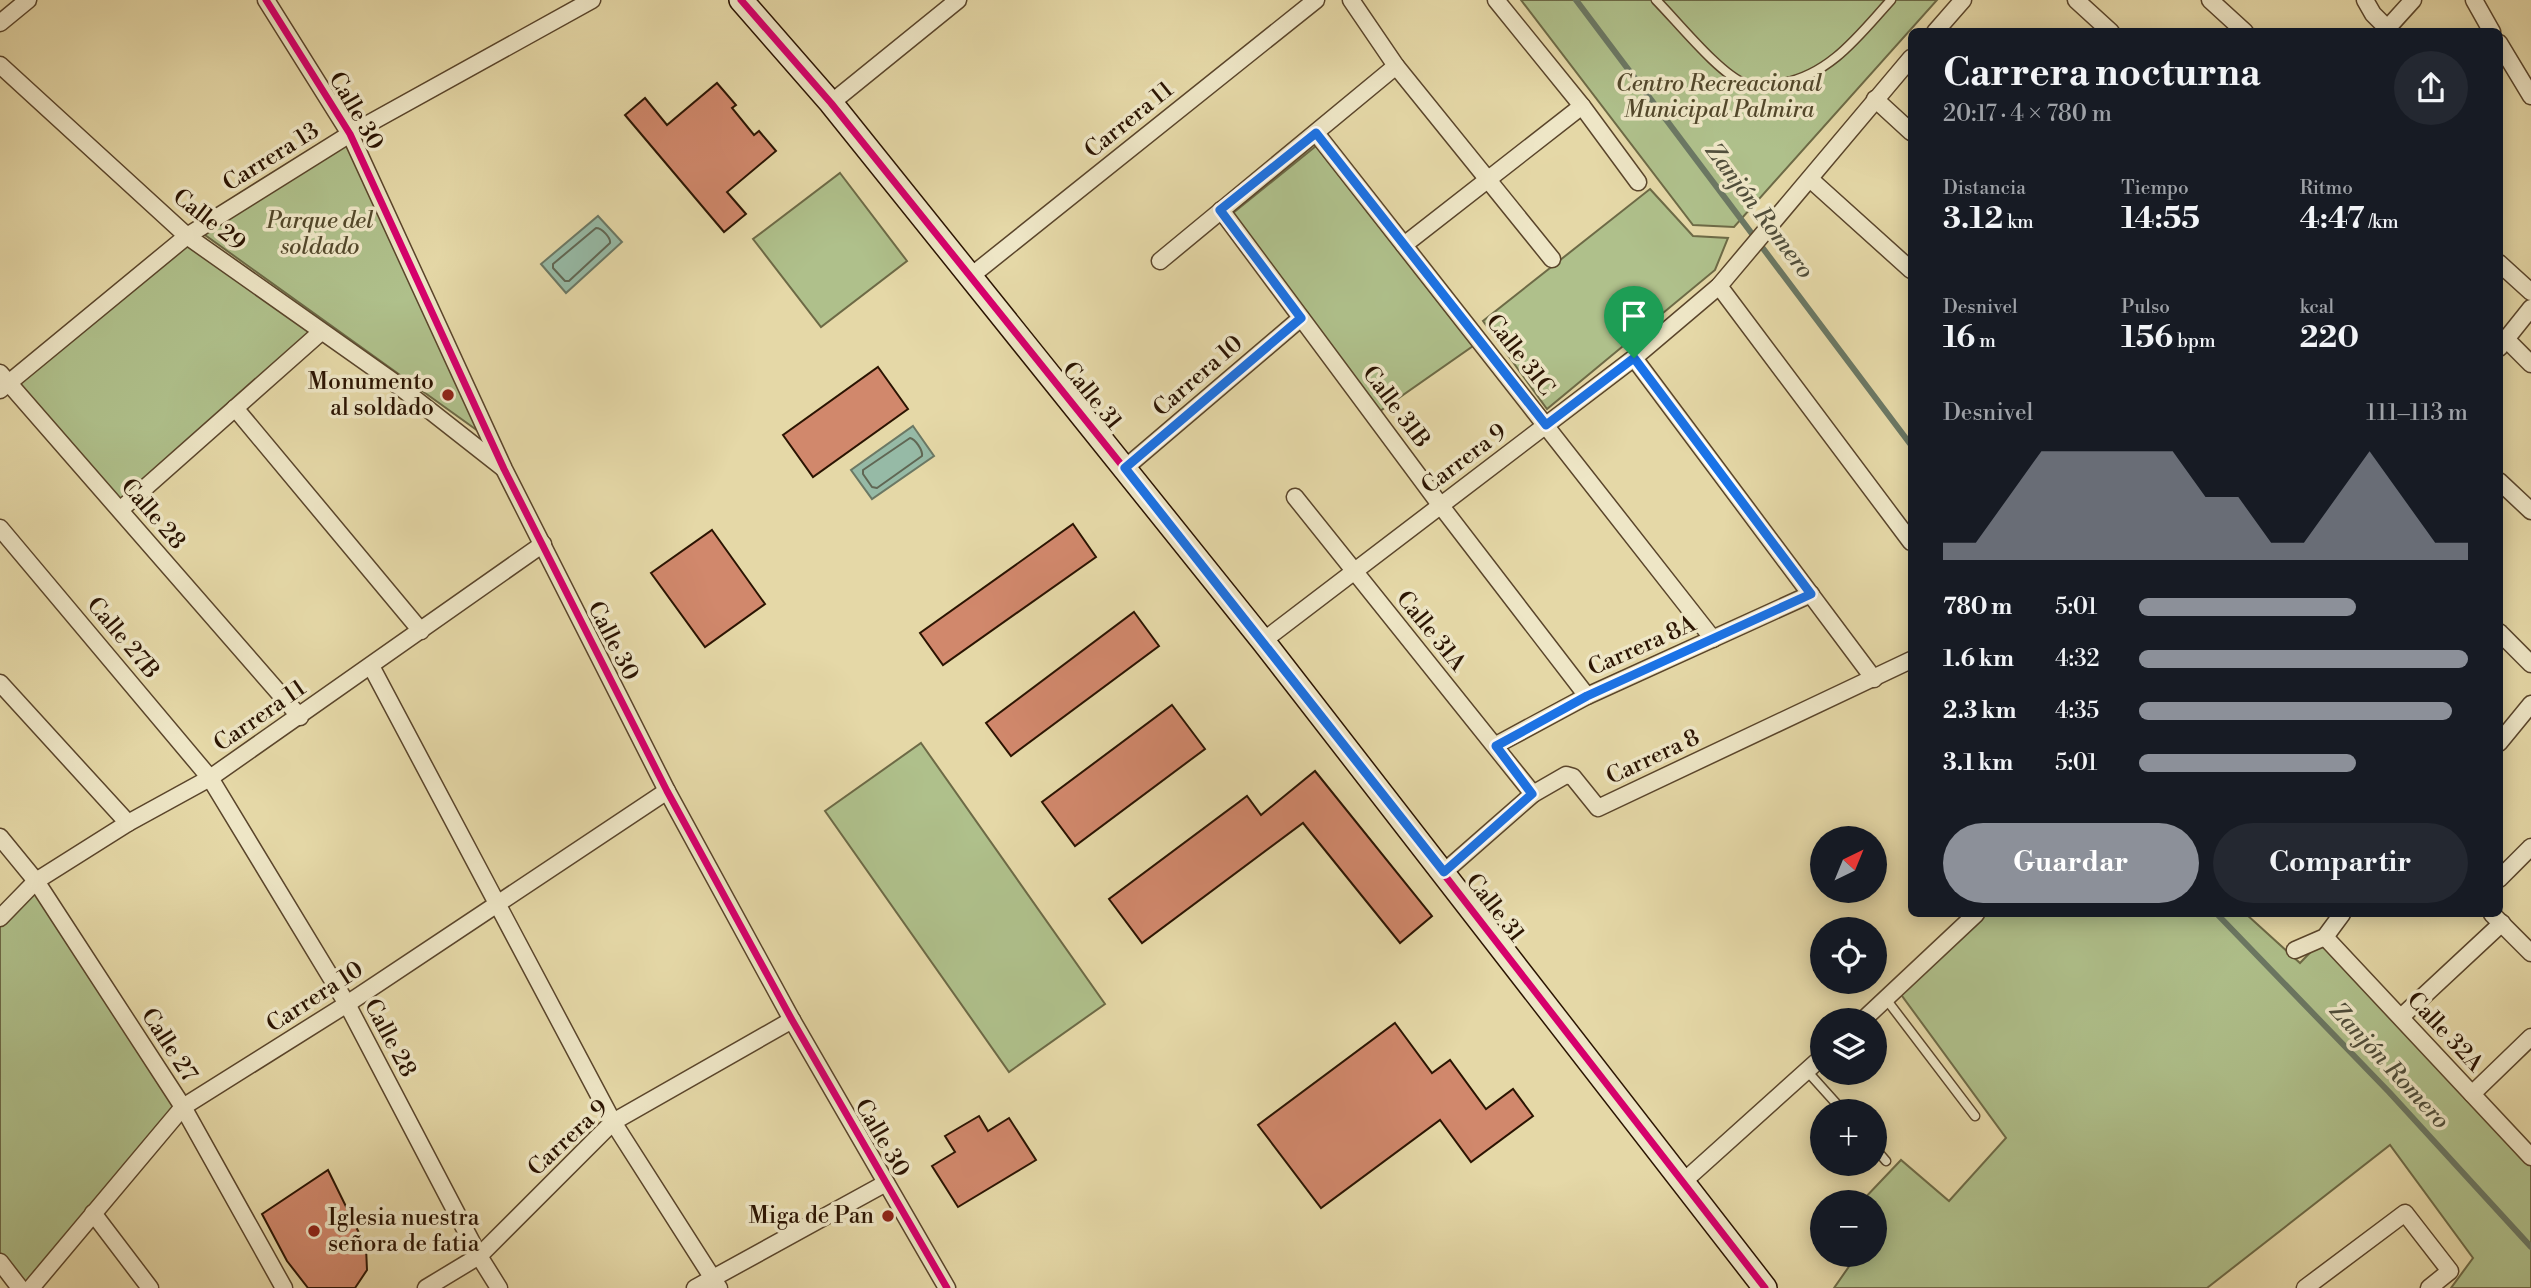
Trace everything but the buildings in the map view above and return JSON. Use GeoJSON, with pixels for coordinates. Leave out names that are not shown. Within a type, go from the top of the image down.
{"type":"FeatureCollection","features":[{"type":"Feature","properties":{"kind":"main road","name":"Calle 31"},"geometry":{"type":"LineString","coordinates":[[741,0],[831,103],[1264,641],[1765,1288]]}},
{"type":"Feature","properties":{"kind":"street"},"geometry":{"type":"LineString","coordinates":[[0,23],[28,0]]}},
{"type":"Feature","properties":{"kind":"street","name":"Calle 30"},"geometry":{"type":"LineString","coordinates":[[266,0],[350,134],[504,469],[667,791],[792,1020],[947,1288]]}},
{"type":"Feature","properties":{"kind":"street","name":"Carrera 13"},"geometry":{"type":"LineString","coordinates":[[3,382],[187,236],[350,134],[592,0]]}},
{"type":"Feature","properties":{"kind":"street"},"geometry":{"type":"LineString","coordinates":[[831,103],[958,0]]}},
{"type":"Feature","properties":{"kind":"street","name":"Carrera 11"},"geometry":{"type":"LineString","coordinates":[[971,276],[1316,0]]}},
{"type":"Feature","properties":{"kind":"street"},"geometry":{"type":"LineString","coordinates":[[1351,0],[1396,66],[1552,259]]}},
{"type":"Feature","properties":{"kind":"street"},"geometry":{"type":"LineString","coordinates":[[1496,0],[1582,106],[1639,182]]}},
{"type":"Feature","properties":{"kind":"street"},"geometry":{"type":"LineString","coordinates":[[1945,28],[1963,0]]}},
{"type":"Feature","properties":{"kind":"street"},"geometry":{"type":"LineString","coordinates":[[2076,0],[2107,28]]}},
{"type":"Feature","properties":{"kind":"street"},"geometry":{"type":"LineString","coordinates":[[2210,0],[2241,28]]}},
{"type":"Feature","properties":{"kind":"street"},"geometry":{"type":"LineString","coordinates":[[2359,0],[2369,7],[2384,28]]}},
{"type":"Feature","properties":{"kind":"street"},"geometry":{"type":"LineString","coordinates":[[2387,28],[2413,0]]}},
{"type":"Feature","properties":{"kind":"street"},"geometry":{"type":"LineString","coordinates":[[2474,0],[2490,28]]}},
{"type":"Feature","properties":{"kind":"street"},"geometry":{"type":"LineString","coordinates":[[2503,50],[2531,96]]}},
{"type":"Feature","properties":{"kind":"street","name":"Carrera 9"},"geometry":{"type":"LineString","coordinates":[[1264,641],[1634,358],[1720,286],[1908,61]]}},
{"type":"Feature","properties":{"kind":"street","name":"Calle 29"},"geometry":{"type":"LineString","coordinates":[[0,65],[187,236],[391,380],[504,469]]}},
{"type":"Feature","properties":{"kind":"street"},"geometry":{"type":"LineString","coordinates":[[1160,261],[1396,66]]}},
{"type":"Feature","properties":{"kind":"street"},"geometry":{"type":"LineString","coordinates":[[1875,99],[1908,129]]}},
{"type":"Feature","properties":{"kind":"street"},"geometry":{"type":"LineString","coordinates":[[1404,245],[1582,106]]}},
{"type":"Feature","properties":{"kind":"street","name":"Calle 31C"},"geometry":{"type":"LineString","coordinates":[[1316,133],[1713,639]]}},
{"type":"Feature","properties":{"kind":"street"},"geometry":{"type":"LineString","coordinates":[[1810,179],[1908,267]]}},
{"type":"Feature","properties":{"kind":"street","name":"Calle 31B"},"geometry":{"type":"LineString","coordinates":[[1220,210],[1587,696]]}},
{"type":"Feature","properties":{"kind":"street"},"geometry":{"type":"LineString","coordinates":[[2503,267],[2531,292]]}},
{"type":"Feature","properties":{"kind":"street"},"geometry":{"type":"LineString","coordinates":[[1720,286],[1908,538]]}},
{"type":"Feature","properties":{"kind":"street"},"geometry":{"type":"LineString","coordinates":[[2503,343],[2531,308]]}},
{"type":"Feature","properties":{"kind":"street","name":"Carrera 10"},"geometry":{"type":"LineString","coordinates":[[1125,468],[1301,318]]}},
{"type":"Feature","properties":{"kind":"street"},"geometry":{"type":"LineString","coordinates":[[120,510],[321,331]]}},
{"type":"Feature","properties":{"kind":"street"},"geometry":{"type":"LineString","coordinates":[[2503,345],[2531,363]]}},
{"type":"Feature","properties":{"kind":"street"},"geometry":{"type":"LineString","coordinates":[[1634,358],[1874,679]]}},
{"type":"Feature","properties":{"kind":"street","name":"Calle 28"},"geometry":{"type":"LineString","coordinates":[[3,382],[120,510],[300,717]]}},
{"type":"Feature","properties":{"kind":"street"},"geometry":{"type":"LineString","coordinates":[[235,408],[421,631]]}},
{"type":"Feature","properties":{"kind":"street"},"geometry":{"type":"LineString","coordinates":[[2503,485],[2531,511]]}},
{"type":"Feature","properties":{"kind":"street","name":"Calle 31A"},"geometry":{"type":"LineString","coordinates":[[1295,497],[1532,794]]}},
{"type":"Feature","properties":{"kind":"street","name":"Calle 27B"},"geometry":{"type":"LineString","coordinates":[[0,528],[210,778]]}},
{"type":"Feature","properties":{"kind":"street","name":"Carrera 11"},"geometry":{"type":"LineString","coordinates":[[0,918],[36,881],[128,823],[210,778],[542,544]]}},
{"type":"Feature","properties":{"kind":"street","name":"Carrera 8A"},"geometry":{"type":"LineString","coordinates":[[1496,746],[1587,696],[1811,594]]}},
{"type":"Feature","properties":{"kind":"street"},"geometry":{"type":"LineString","coordinates":[[2503,636],[2531,664]]}},
{"type":"Feature","properties":{"kind":"street","name":"Carrera 8"},"geometry":{"type":"LineString","coordinates":[[1444,872],[1532,794],[1570,775],[1598,807],[1908,662]]}},
{"type":"Feature","properties":{"kind":"street"},"geometry":{"type":"LineString","coordinates":[[371,666],[613,1122],[716,1283]]}},
{"type":"Feature","properties":{"kind":"street"},"geometry":{"type":"LineString","coordinates":[[0,683],[128,823]]}},
{"type":"Feature","properties":{"kind":"street"},"geometry":{"type":"LineString","coordinates":[[2503,738],[2531,705]]}},
{"type":"Feature","properties":{"kind":"street","name":"Calle 28"},"geometry":{"type":"LineString","coordinates":[[210,778],[347,1004],[479,1256],[499,1288]]}},
{"type":"Feature","properties":{"kind":"street","name":"Carrera 10"},"geometry":{"type":"LineString","coordinates":[[31,1288],[183,1107],[347,1004],[667,791]]}},
{"type":"Feature","properties":{"kind":"street","name":"Calle 27"},"geometry":{"type":"LineString","coordinates":[[0,837],[36,881],[183,1107],[284,1288]]}},
{"type":"Feature","properties":{"kind":"street"},"geometry":{"type":"LineString","coordinates":[[2503,875],[2531,847]]}},
{"type":"Feature","properties":{"kind":"street"},"geometry":{"type":"LineString","coordinates":[[1876,1008],[1973,917]]}},
{"type":"Feature","properties":{"kind":"street"},"geometry":{"type":"LineString","coordinates":[[2295,950],[2325,937],[2336,917]]}},
{"type":"Feature","properties":{"kind":"street"},"geometry":{"type":"LineString","coordinates":[[2400,1017],[2497,918],[2531,953]]}},
{"type":"Feature","properties":{"kind":"street","name":"Calle 32A"},"geometry":{"type":"LineString","coordinates":[[2325,937],[2531,1157]]}},
{"type":"Feature","properties":{"kind":"street","name":"Carrera 9"},"geometry":{"type":"LineString","coordinates":[[426,1288],[479,1256],[613,1122],[792,1020]]}},
{"type":"Feature","properties":{"kind":"street"},"geometry":{"type":"LineString","coordinates":[[2472,1094],[2531,1037]]}},
{"type":"Feature","properties":{"kind":"street"},"geometry":{"type":"LineString","coordinates":[[1683,1182],[1810,1068]]}},
{"type":"Feature","properties":{"kind":"street"},"geometry":{"type":"LineString","coordinates":[[695,1288],[716,1283],[886,1184]]}},
{"type":"Feature","properties":{"kind":"street"},"geometry":{"type":"LineString","coordinates":[[93,1213],[150,1288]]}},
{"type":"Feature","properties":{"kind":"street"},"geometry":{"type":"LineString","coordinates":[[2305,1288],[2405,1213],[2450,1271],[2428,1288]]}},
{"type":"Feature","properties":{"kind":"street"},"geometry":{"type":"LineString","coordinates":[[0,1262],[20,1288]]}},
{"type":"Feature","properties":{"kind":"lane"},"geometry":{"type":"LineString","coordinates":[[1656,0],[1725,70],[1745,83],[1769,86],[1798,80],[1821,69],[1849,47],[1891,0]]}},
{"type":"Feature","properties":{"kind":"lane"},"geometry":{"type":"LineString","coordinates":[[1886,999],[1975,1116]]}},
{"type":"Feature","properties":{"kind":"lane"},"geometry":{"type":"LineString","coordinates":[[1807,1071],[1832,1099]]}},
{"type":"Feature","properties":{"kind":"green space","name":"Centro Recreacional Municipal Palmira"},"geometry":{"type":"Polygon","coordinates":[[[1521,0],[1937,0],[1912,28],[1908,28],[1908,32],[1734,227],[1693,225],[1521,0]]]}},
{"type":"Feature","properties":{"kind":"green space","name":"Parque del soldado"},"geometry":{"type":"Polygon","coordinates":[[[350,134],[492,441],[198,230],[350,134]]]}},
{"type":"Feature","properties":{"kind":"green space"},"geometry":{"type":"Polygon","coordinates":[[[1316,146],[1473,346],[1380,411],[1233,213],[1316,146]]]}},
{"type":"Feature","properties":{"kind":"green space"},"geometry":{"type":"Polygon","coordinates":[[[840,173],[907,261],[821,327],[753,239],[840,173]]]}},
{"type":"Feature","properties":{"kind":"green space"},"geometry":{"type":"Polygon","coordinates":[[[1650,189],[1693,236],[1728,238],[1715,270],[1547,409],[1483,321],[1650,189]]]}},
{"type":"Feature","properties":{"kind":"green space"},"geometry":{"type":"Polygon","coordinates":[[[187,236],[321,332],[120,510],[8,383],[187,236]]]}},
{"type":"Feature","properties":{"kind":"green space"},"geometry":{"type":"Polygon","coordinates":[[[921,743],[1105,1004],[1009,1072],[825,811],[921,743]]]}},
{"type":"Feature","properties":{"kind":"green space"},"geometry":{"type":"Polygon","coordinates":[[[36,881],[183,1107],[31,1288],[0,1261],[0,920],[36,881]]]}},
{"type":"Feature","properties":{"kind":"green space"},"geometry":{"type":"Polygon","coordinates":[[[1973,917],[2249,917],[2300,963],[2325,937],[2531,1156],[2531,1288],[2451,1288],[2473,1258],[2390,1145],[2207,1288],[1834,1288],[1849,1267],[1887,1267],[1887,1190],[1872,1190],[1901,1160],[1949,1201],[2006,1138],[1897,989],[1973,917]]]}},
{"type":"Feature","properties":{"kind":"water"},"geometry":{"type":"Polygon","coordinates":[[[598,216],[622,242],[566,293],[541,264],[598,216]]]}},
{"type":"Feature","properties":{"kind":"water"},"geometry":{"type":"Polygon","coordinates":[[[913,426],[934,456],[872,499],[851,470],[913,426]]]}},
{"type":"Feature","properties":{"kind":"waterway","name":"Zanjón Romero"},"geometry":{"type":"LineString","coordinates":[[1576,0],[1908,441]]}},
{"type":"Feature","properties":{"kind":"waterway","name":"Zanjón Romero"},"geometry":{"type":"LineString","coordinates":[[2220,917],[2389,1092],[2531,1247]]}},
{"type":"Feature","properties":{"kind":"cycle path"},"geometry":{"type":"LineString","coordinates":[[266,0],[350,134],[504,469],[667,791],[792,1020],[947,1288]]}},
{"type":"Feature","properties":{"kind":"cycle path"},"geometry":{"type":"LineString","coordinates":[[741,0],[831,103],[1263,641],[1765,1288]]}},
{"type":"Feature","properties":{"kind":"place","name":"Monumento al soldado"},"geometry":{"type":"Point","coordinates":[448,395]}},
{"type":"Feature","properties":{"kind":"place","name":"Miga de Pan"},"geometry":{"type":"Point","coordinates":[888,1216]}},
{"type":"Feature","properties":{"kind":"place","name":"Iglesia nuestra señora de fatia"},"geometry":{"type":"Point","coordinates":[314,1231]}},
{"type":"Feature","properties":{"kind":"route"},"geometry":{"type":"LineString","coordinates":[[1316,133],[1546,425],[1634,358],[1811,594],[1587,696],[1496,746],[1532,794],[1444,872],[1125,468],[1301,318],[1220,210],[1316,133]]}}]}
